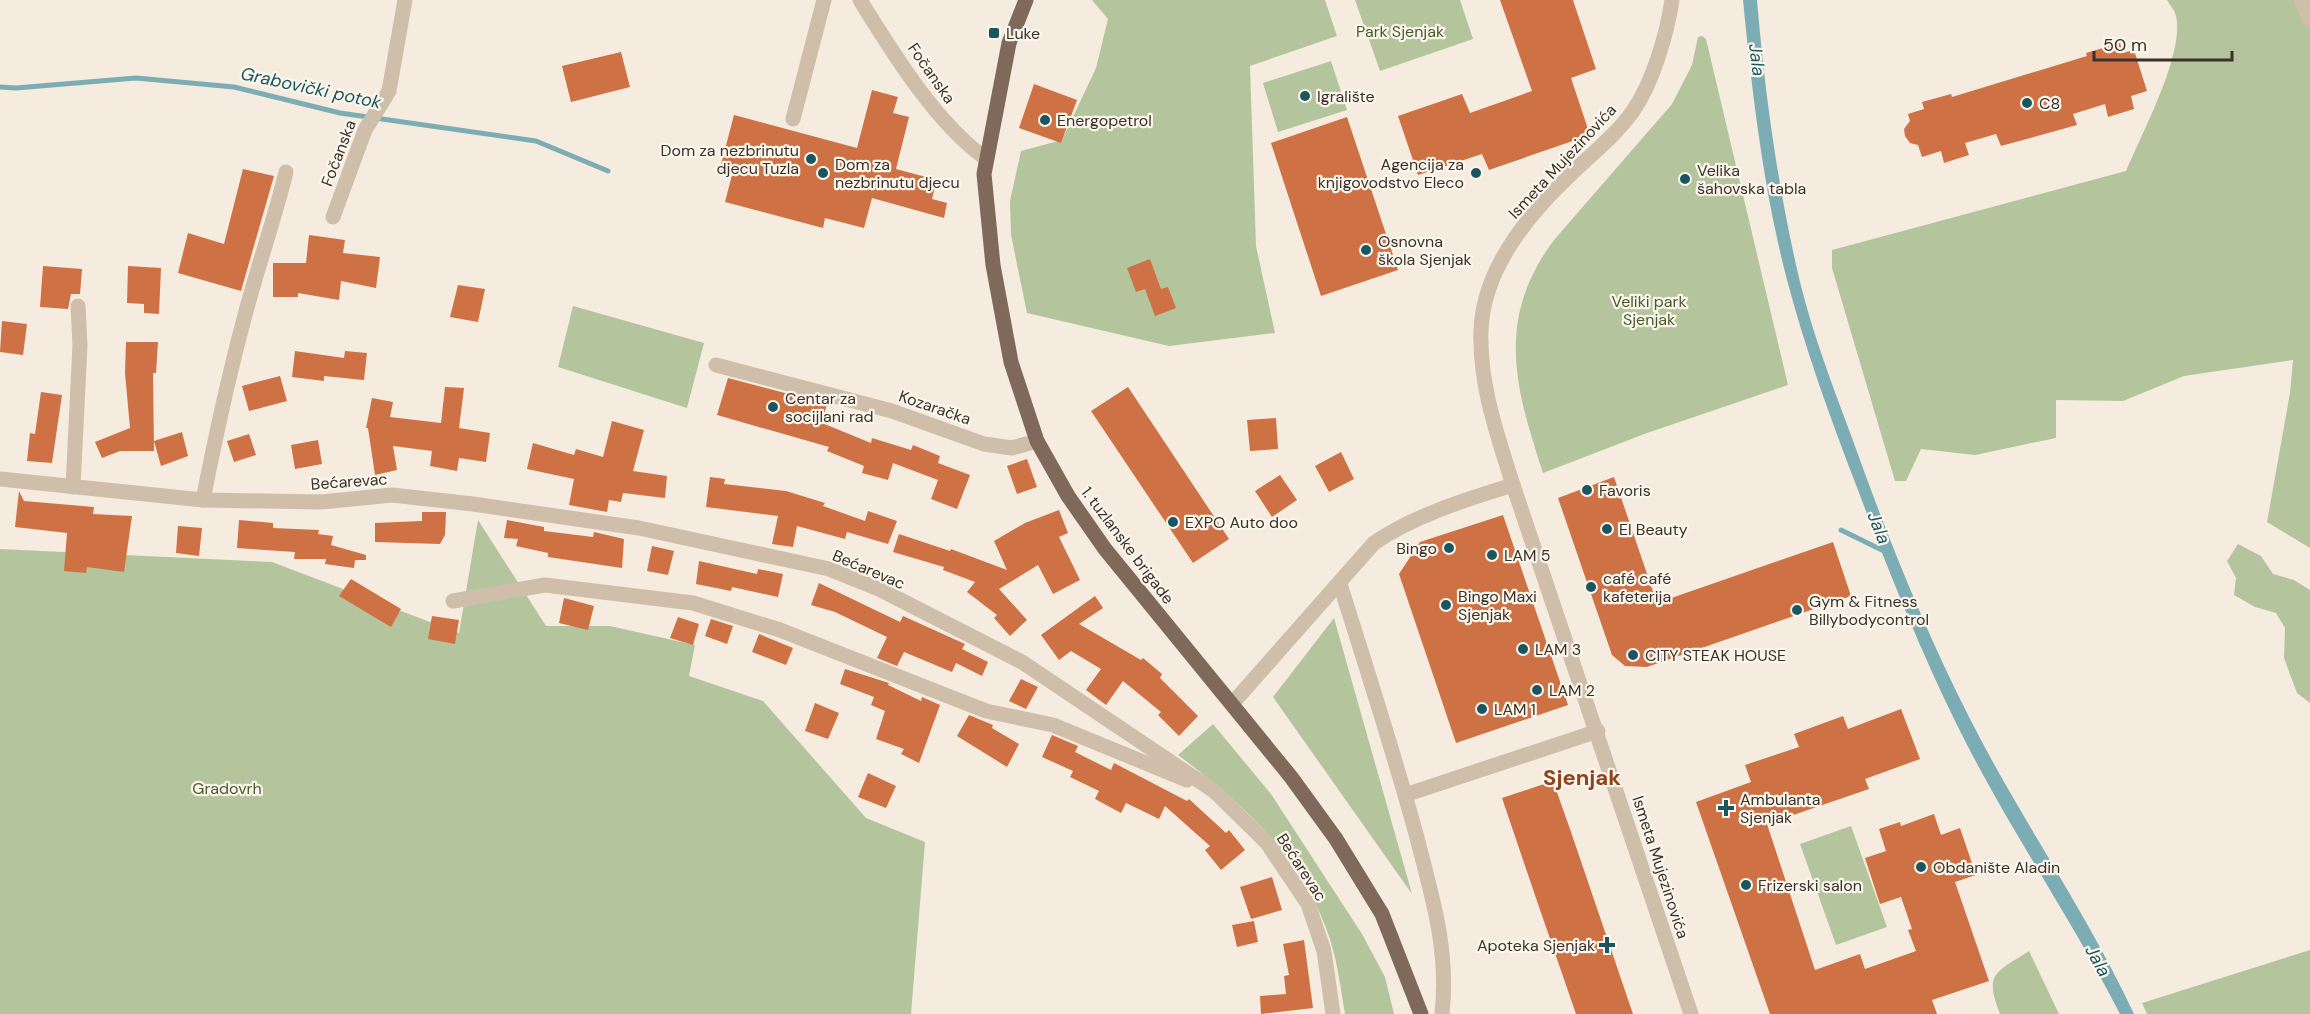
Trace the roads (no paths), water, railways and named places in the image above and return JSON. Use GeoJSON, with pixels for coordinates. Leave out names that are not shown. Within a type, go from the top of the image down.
{"type":"FeatureCollection","features":[{"type":"Feature","properties":{"kind":"main road","name":"1. tuzlanske brigade"},"geometry":{"type":"LineString","coordinates":[[1026,0],[1009,43],[985,158],[986,218],[994,276],[1011,362],[1037,441],[1068,496],[1105,549],[1291,777],[1360,877],[1382,914],[1421,1014]]}},
{"type":"Feature","properties":{"kind":"street","name":"Fočanska"},"geometry":{"type":"LineString","coordinates":[[333,217],[365,130],[389,91],[405,0]]}},
{"type":"Feature","properties":{"kind":"street"},"geometry":{"type":"LineString","coordinates":[[793,118],[824,0]]}},
{"type":"Feature","properties":{"kind":"street","name":"Fočanska"},"geometry":{"type":"LineString","coordinates":[[860,0],[933,108],[961,141],[985,158]]}},
{"type":"Feature","properties":{"kind":"street","name":"Ismeta Mujezinovića"},"geometry":{"type":"LineString","coordinates":[[1672,0],[1668,30],[1634,111],[1613,135],[1530,217],[1492,280],[1481,328],[1481,357],[1492,418],[1513,485],[1598,731],[1691,1014]]}},
{"type":"Feature","properties":{"kind":"street"},"geometry":{"type":"LineString","coordinates":[[2301,0],[2310,20]]}},
{"type":"Feature","properties":{"kind":"street"},"geometry":{"type":"LineString","coordinates":[[203,500],[223,398],[249,300],[273,227],[286,172]]}},
{"type":"Feature","properties":{"kind":"street"},"geometry":{"type":"LineString","coordinates":[[73,487],[80,345],[78,306]]}},
{"type":"Feature","properties":{"kind":"street","name":"Kozaračka"},"geometry":{"type":"LineString","coordinates":[[716,365],[892,411],[984,444],[1012,448],[1037,441]]}},
{"type":"Feature","properties":{"kind":"street","name":"Bećarevac"},"geometry":{"type":"LineString","coordinates":[[0,479],[203,500],[321,502],[392,495],[473,504],[639,528],[829,570],[879,590],[1022,662],[1214,791],[1267,843],[1308,904],[1324,951],[1333,1014]]}},
{"type":"Feature","properties":{"kind":"street"},"geometry":{"type":"LineString","coordinates":[[1232,704],[1374,543],[1395,529],[1464,501],[1513,485]]}},
{"type":"Feature","properties":{"kind":"street"},"geometry":{"type":"LineString","coordinates":[[1340,584],[1405,795],[1441,929],[1444,960],[1442,1014]]}},
{"type":"Feature","properties":{"kind":"street"},"geometry":{"type":"LineString","coordinates":[[453,601],[545,585],[693,603],[780,630],[986,711],[1053,725],[1214,791]]}},
{"type":"Feature","properties":{"kind":"street"},"geometry":{"type":"LineString","coordinates":[[1405,795],[1598,731]]}},
{"type":"Feature","properties":{"kind":"water","name":"Jala"},"geometry":{"type":"Polygon","coordinates":[[[1743,0],[1757,0],[1768,106],[1779,177],[1805,302],[1878,509],[1921,614],[1969,717],[2095,938],[2134,1014],[2120,1014],[1977,764],[1931,669],[1869,520],[1819,384],[1786,276],[1759,139],[1743,0]]]}},
{"type":"Feature","properties":{"kind":"waterway","name":"Grabovički potok"},"geometry":{"type":"LineString","coordinates":[[0,87],[16,88],[136,78],[234,87],[340,113],[536,141],[608,171]]}},
{"type":"Feature","properties":{"kind":"waterway","name":"Grabovički potok"},"geometry":{"type":"LineString","coordinates":[[1841,530],[1886,552]]}},
{"type":"Feature","properties":{"kind":"place","name":"Luke"},"geometry":{"type":"Point","coordinates":[994,33]}},
{"type":"Feature","properties":{"kind":"place","name":"Igralište"},"geometry":{"type":"Point","coordinates":[1305,96]}},
{"type":"Feature","properties":{"kind":"place","name":"C8"},"geometry":{"type":"Point","coordinates":[2027,103]}},
{"type":"Feature","properties":{"kind":"place","name":"Energopetrol"},"geometry":{"type":"Point","coordinates":[1045,120]}},
{"type":"Feature","properties":{"kind":"place","name":"Dom za nezbrinutu djecu Tuzla"},"geometry":{"type":"Point","coordinates":[811,159]}},
{"type":"Feature","properties":{"kind":"place","name":"Dom za nezbrinutu djecu"},"geometry":{"type":"Point","coordinates":[823,173]}},
{"type":"Feature","properties":{"kind":"place","name":"Agencija za knjigovodstvo Eleco"},"geometry":{"type":"Point","coordinates":[1476,173]}},
{"type":"Feature","properties":{"kind":"place","name":"Velika šahovska tabla"},"geometry":{"type":"Point","coordinates":[1685,179]}},
{"type":"Feature","properties":{"kind":"place","name":"Osnovna škola Sjenjak"},"geometry":{"type":"Point","coordinates":[1366,250]}},
{"type":"Feature","properties":{"kind":"place","name":"Centar za socijlani rad"},"geometry":{"type":"Point","coordinates":[773,407]}},
{"type":"Feature","properties":{"kind":"place","name":"Favoris"},"geometry":{"type":"Point","coordinates":[1587,490]}},
{"type":"Feature","properties":{"kind":"place","name":"EXPO Auto doo"},"geometry":{"type":"Point","coordinates":[1173,522]}},
{"type":"Feature","properties":{"kind":"place","name":"El Beauty"},"geometry":{"type":"Point","coordinates":[1607,529]}},
{"type":"Feature","properties":{"kind":"place","name":"Bingo"},"geometry":{"type":"Point","coordinates":[1449,548]}},
{"type":"Feature","properties":{"kind":"place","name":"LAM 5"},"geometry":{"type":"Point","coordinates":[1492,555]}},
{"type":"Feature","properties":{"kind":"place","name":"café café kafeterija"},"geometry":{"type":"Point","coordinates":[1591,587]}},
{"type":"Feature","properties":{"kind":"place","name":"Bingo Maxi Sjenjak"},"geometry":{"type":"Point","coordinates":[1446,605]}},
{"type":"Feature","properties":{"kind":"place","name":"Gym & Fitness Billybodycontrol"},"geometry":{"type":"Point","coordinates":[1797,610]}},
{"type":"Feature","properties":{"kind":"place","name":"LAM 3"},"geometry":{"type":"Point","coordinates":[1523,649]}},
{"type":"Feature","properties":{"kind":"place","name":"CITY STEAK HOUSE"},"geometry":{"type":"Point","coordinates":[1633,655]}},
{"type":"Feature","properties":{"kind":"place","name":"LAM 2"},"geometry":{"type":"Point","coordinates":[1537,690]}},
{"type":"Feature","properties":{"kind":"place","name":"LAM 1"},"geometry":{"type":"Point","coordinates":[1482,709]}},
{"type":"Feature","properties":{"kind":"place","name":"Ambulanta Sjenjak"},"geometry":{"type":"Point","coordinates":[1726,808]}},
{"type":"Feature","properties":{"kind":"place","name":"Obdanište Aladin"},"geometry":{"type":"Point","coordinates":[1921,867]}},
{"type":"Feature","properties":{"kind":"place","name":"Frizerski salon"},"geometry":{"type":"Point","coordinates":[1746,885]}},
{"type":"Feature","properties":{"kind":"place","name":"Apoteka Sjenjak"},"geometry":{"type":"Point","coordinates":[1607,945]}},
{"type":"Feature","properties":{"kind":"district","name":"Sjenjak"},"geometry":{"type":"Point","coordinates":[1582,777]}},
{"type":"Feature","properties":{"kind":"park label","name":"Park Sjenjak"},"geometry":{"type":"Point","coordinates":[1400,31]}},
{"type":"Feature","properties":{"kind":"park label","name":"Veliki park Sjenjak"},"geometry":{"type":"Point","coordinates":[1649,310]}},
{"type":"Feature","properties":{"kind":"park label","name":"Gradovrh"},"geometry":{"type":"Point","coordinates":[227,788]}}]}
